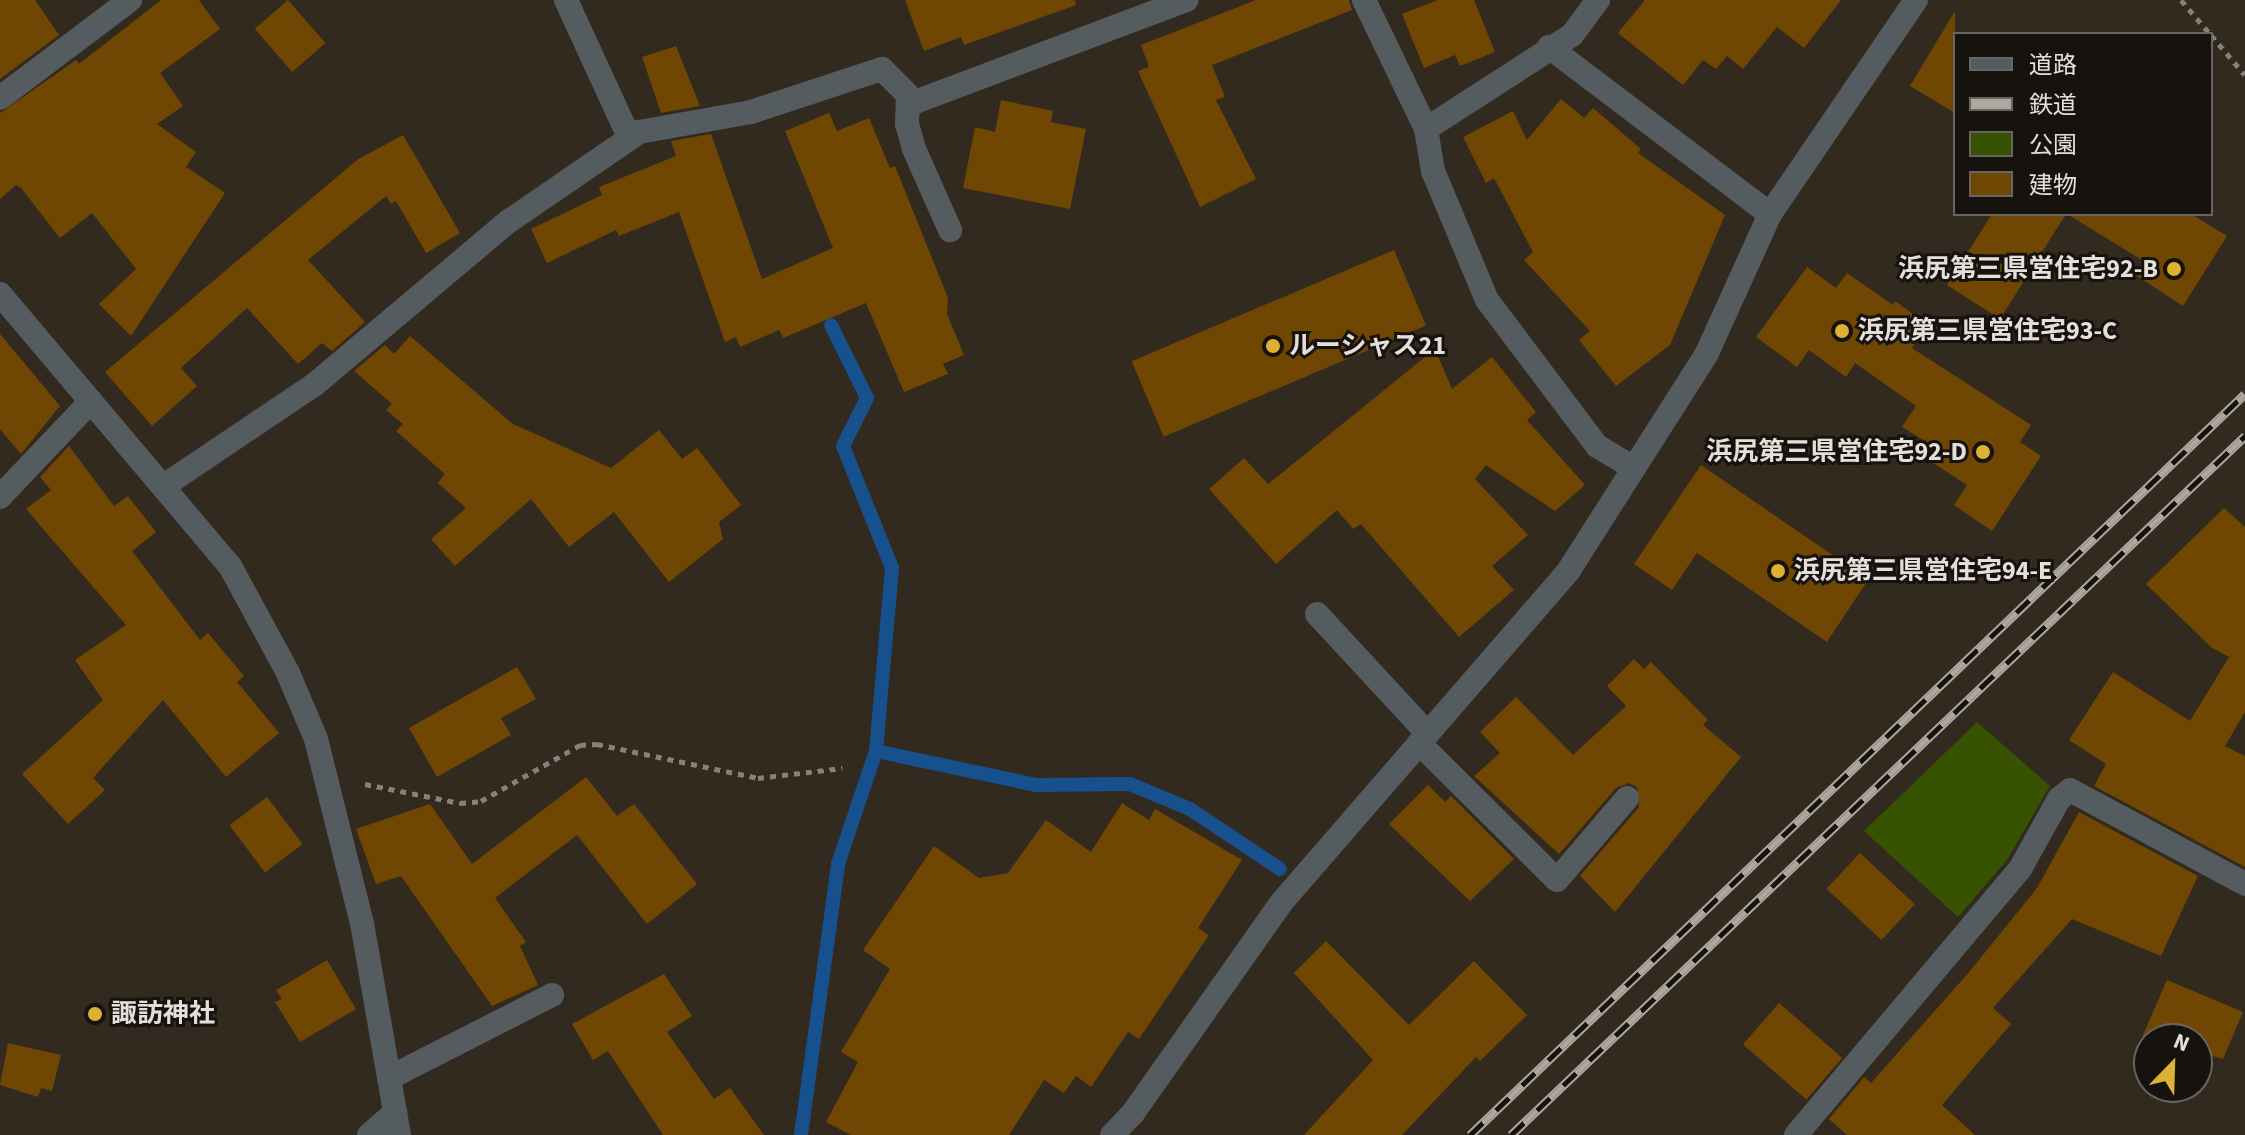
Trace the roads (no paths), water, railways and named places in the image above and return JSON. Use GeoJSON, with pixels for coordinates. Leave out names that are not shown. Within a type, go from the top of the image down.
{"type":"FeatureCollection","features":[{"type":"Feature","properties":{"kind":"street"},"geometry":{"type":"LineString","coordinates":[[0,98],[130,0]]}},
{"type":"Feature","properties":{"kind":"street"},"geometry":{"type":"LineString","coordinates":[[566,0],[629,137]]}},
{"type":"Feature","properties":{"kind":"street"},"geometry":{"type":"LineString","coordinates":[[165,485],[314,385],[509,221],[629,137],[751,112],[882,69],[915,102],[1187,0]]}},
{"type":"Feature","properties":{"kind":"street"},"geometry":{"type":"LineString","coordinates":[[1364,0],[1426,129],[1433,171],[1487,300],[1597,446],[1634,468]]}},
{"type":"Feature","properties":{"kind":"street"},"geometry":{"type":"LineString","coordinates":[[1112,1135],[1133,1113],[1281,903],[1569,570],[1707,353],[1770,214],[1916,0]]}},
{"type":"Feature","properties":{"kind":"street"},"geometry":{"type":"LineString","coordinates":[[1426,129],[1572,35],[1597,1]]}},
{"type":"Feature","properties":{"kind":"street"},"geometry":{"type":"LineString","coordinates":[[1549,47],[1770,214]]}},
{"type":"Feature","properties":{"kind":"street"},"geometry":{"type":"LineString","coordinates":[[908,96],[907,124],[914,149],[950,230]]}},
{"type":"Feature","properties":{"kind":"street"},"geometry":{"type":"LineString","coordinates":[[0,294],[165,485],[230,566],[259,616],[311,726],[362,923],[397,1123],[369,1135]]}},
{"type":"Feature","properties":{"kind":"street"},"geometry":{"type":"LineString","coordinates":[[0,497],[91,401]]}},
{"type":"Feature","properties":{"kind":"street"},"geometry":{"type":"LineString","coordinates":[[1317,614],[1424,738],[1557,880],[1627,798]]}},
{"type":"Feature","properties":{"kind":"street"},"geometry":{"type":"LineString","coordinates":[[1796,1135],[2020,869],[2059,799],[2070,790],[2245,884]]}},
{"type":"Feature","properties":{"kind":"street"},"geometry":{"type":"LineString","coordinates":[[389,1078],[552,995]]}},
{"type":"Feature","properties":{"kind":"waterway"},"geometry":{"type":"LineString","coordinates":[[801,1135],[838,864],[876,751],[892,568],[843,446],[867,398],[831,325]]}},
{"type":"Feature","properties":{"kind":"waterway"},"geometry":{"type":"LineString","coordinates":[[876,751],[1036,785],[1130,784],[1190,809],[1280,869]]}},
{"type":"Feature","properties":{"kind":"railway"},"geometry":{"type":"LineString","coordinates":[[1470,1135],[2245,394]]}},
{"type":"Feature","properties":{"kind":"railway"},"geometry":{"type":"LineString","coordinates":[[1511,1135],[2245,436]]}},
{"type":"Feature","properties":{"kind":"place","name":"浜尻第三県営住宅92-B"},"geometry":{"type":"Point","coordinates":[2174,269]}},
{"type":"Feature","properties":{"kind":"place","name":"浜尻第三県営住宅93-C"},"geometry":{"type":"Point","coordinates":[1842,331]}},
{"type":"Feature","properties":{"kind":"place","name":"ルーシャス21"},"geometry":{"type":"Point","coordinates":[1273,346]}},
{"type":"Feature","properties":{"kind":"place","name":"浜尻第三県営住宅92-D"},"geometry":{"type":"Point","coordinates":[1983,452]}},
{"type":"Feature","properties":{"kind":"place","name":"浜尻第三県営住宅94-E"},"geometry":{"type":"Point","coordinates":[1778,571]}},
{"type":"Feature","properties":{"kind":"place","name":"諏訪神社"},"geometry":{"type":"Point","coordinates":[95,1014]}}]}
